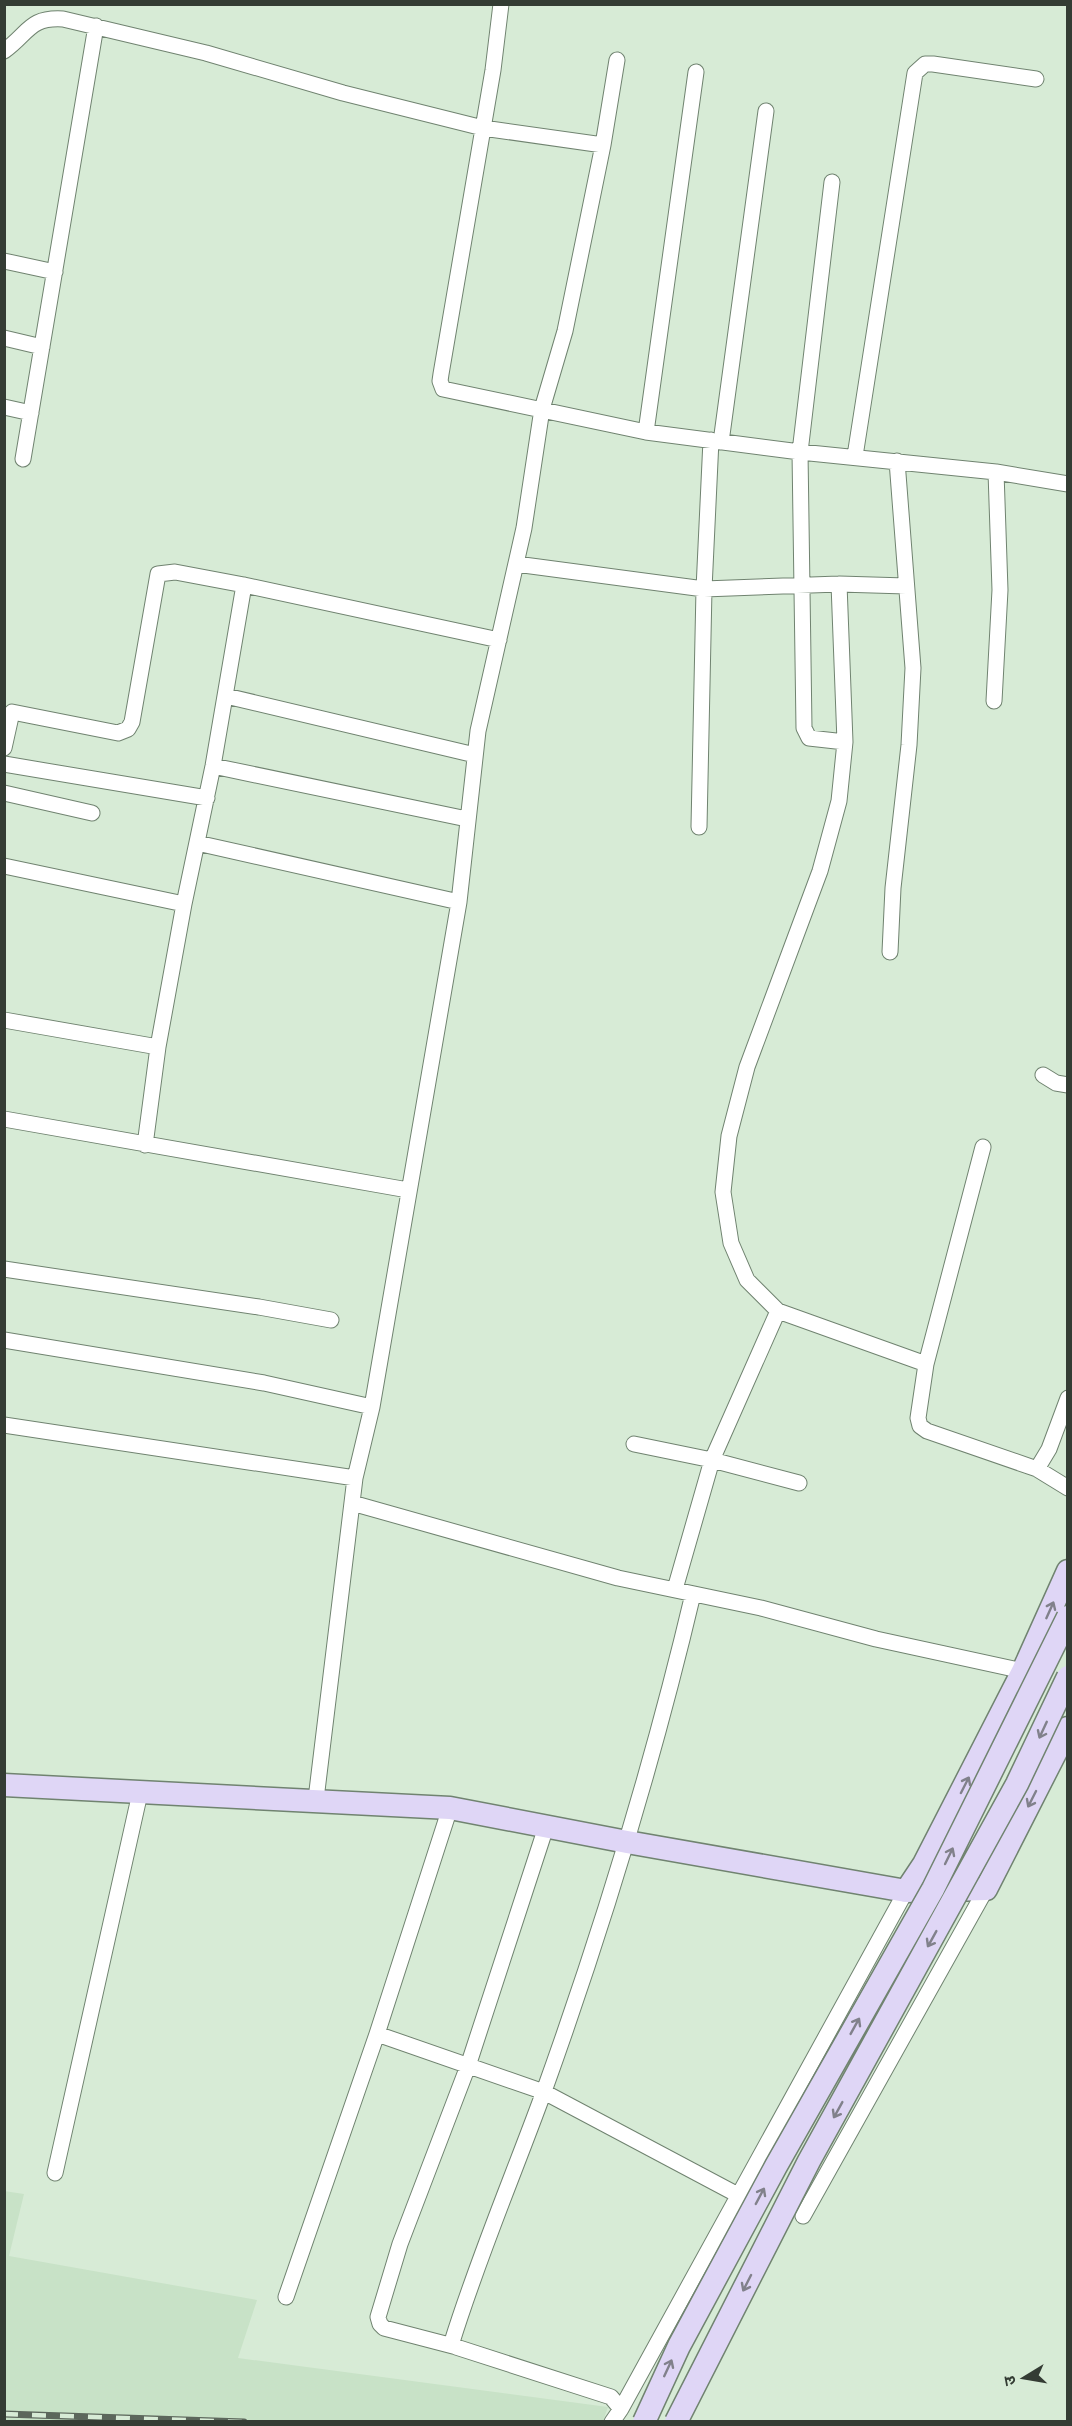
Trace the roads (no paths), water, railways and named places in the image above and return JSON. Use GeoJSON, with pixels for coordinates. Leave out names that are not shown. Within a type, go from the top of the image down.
{"type":"FeatureCollection","features":[{"type":"Feature","properties":{"kind":"main road"},"geometry":{"type":"LineString","coordinates":[[906,1891],[924,1864],[1023,1671],[1068,1571]]}},
{"type":"Feature","properties":{"kind":"main road"},"geometry":{"type":"LineString","coordinates":[[644,2421],[679,2346],[760,2196],[933,1889],[1068,1617]]}},
{"type":"Feature","properties":{"kind":"main road"},"geometry":{"type":"LineString","coordinates":[[676,2421],[809,2161],[1017,1784],[1068,1677]]}},
{"type":"Feature","properties":{"kind":"main road"},"geometry":{"type":"LineString","coordinates":[[4,1785],[140,1793],[316,1799],[450,1808],[906,1891],[986,1889],[1068,1728]]}},
{"type":"Feature","properties":{"kind":"street"},"geometry":{"type":"LineString","coordinates":[[501,4],[483,128],[440,381],[443,389],[646,432],[800,452],[996,472],[1068,484]]}},
{"type":"Feature","properties":{"kind":"street"},"geometry":{"type":"LineString","coordinates":[[4,51],[36,22],[45,18],[63,19],[206,53],[343,93],[483,128],[603,145]]}},
{"type":"Feature","properties":{"kind":"street"},"geometry":{"type":"LineString","coordinates":[[23,459],[96,26]]}},
{"type":"Feature","properties":{"kind":"street"},"geometry":{"type":"LineString","coordinates":[[316,1799],[355,1478],[372,1407],[459,902],[475,754],[524,528],[542,409],[565,331],[603,145],[617,60]]}},
{"type":"Feature","properties":{"kind":"street"},"geometry":{"type":"LineString","coordinates":[[855,456],[915,73],[925,64],[933,64],[1036,80]]}},
{"type":"Feature","properties":{"kind":"street"},"geometry":{"type":"LineString","coordinates":[[646,432],[696,72]]}},
{"type":"Feature","properties":{"kind":"street"},"geometry":{"type":"LineString","coordinates":[[699,827],[704,589],[716,441],[766,111]]}},
{"type":"Feature","properties":{"kind":"street"},"geometry":{"type":"LineString","coordinates":[[832,182],[800,452],[804,728],[809,738],[845,742]]}},
{"type":"Feature","properties":{"kind":"street"},"geometry":{"type":"LineString","coordinates":[[4,261],[55,272]]}},
{"type":"Feature","properties":{"kind":"street"},"geometry":{"type":"LineString","coordinates":[[4,338],[42,347]]}},
{"type":"Feature","properties":{"kind":"street"},"geometry":{"type":"LineString","coordinates":[[4,407],[31,413]]}},
{"type":"Feature","properties":{"kind":"street"},"geometry":{"type":"LineString","coordinates":[[890,952],[893,888],[909,745],[913,668],[897,461]]}},
{"type":"Feature","properties":{"kind":"street"},"geometry":{"type":"LineString","coordinates":[[994,701],[1000,590],[996,472]]}},
{"type":"Feature","properties":{"kind":"street"},"geometry":{"type":"LineString","coordinates":[[516,564],[704,589],[840,584],[906,586]]}},
{"type":"Feature","properties":{"kind":"street"},"geometry":{"type":"LineString","coordinates":[[4,748],[8,711],[118,733],[124,732],[132,722],[158,574],[176,572],[244,585],[499,640]]}},
{"type":"Feature","properties":{"kind":"street"},"geometry":{"type":"LineString","coordinates":[[840,584],[845,742],[839,801],[820,871],[747,1067],[729,1136],[723,1192],[731,1243],[747,1280],[778,1311],[926,1364]]}},
{"type":"Feature","properties":{"kind":"street"},"geometry":{"type":"LineString","coordinates":[[146,1145],[158,1047],[184,904],[213,766],[244,585]]}},
{"type":"Feature","properties":{"kind":"street"},"geometry":{"type":"LineString","coordinates":[[226,696],[475,754]]}},
{"type":"Feature","properties":{"kind":"street"},"geometry":{"type":"LineString","coordinates":[[4,764],[207,798]]}},
{"type":"Feature","properties":{"kind":"street"},"geometry":{"type":"LineString","coordinates":[[213,766],[467,819]]}},
{"type":"Feature","properties":{"kind":"street"},"geometry":{"type":"LineString","coordinates":[[4,793],[92,813]]}},
{"type":"Feature","properties":{"kind":"street"},"geometry":{"type":"LineString","coordinates":[[197,843],[459,902]]}},
{"type":"Feature","properties":{"kind":"street"},"geometry":{"type":"LineString","coordinates":[[4,866],[184,904]]}},
{"type":"Feature","properties":{"kind":"street"},"geometry":{"type":"LineString","coordinates":[[4,1020],[158,1047]]}},
{"type":"Feature","properties":{"kind":"street"},"geometry":{"type":"LineString","coordinates":[[1043,1075],[1056,1083],[1068,1085]]}},
{"type":"Feature","properties":{"kind":"street"},"geometry":{"type":"LineString","coordinates":[[4,1119],[408,1190]]}},
{"type":"Feature","properties":{"kind":"street"},"geometry":{"type":"LineString","coordinates":[[983,1147],[926,1364],[918,1410],[920,1426],[927,1431],[1036,1469],[1068,1488]]}},
{"type":"Feature","properties":{"kind":"street"},"geometry":{"type":"LineString","coordinates":[[4,1269],[331,1320]]}},
{"type":"Feature","properties":{"kind":"street"},"geometry":{"type":"LineString","coordinates":[[675,1589],[712,1460],[778,1311]]}},
{"type":"Feature","properties":{"kind":"street"},"geometry":{"type":"LineString","coordinates":[[4,1340],[264,1383],[372,1407]]}},
{"type":"Feature","properties":{"kind":"street"},"geometry":{"type":"LineString","coordinates":[[1036,1469],[1049,1449],[1068,1398]]}},
{"type":"Feature","properties":{"kind":"street"},"geometry":{"type":"LineString","coordinates":[[4,1425],[355,1478]]}},
{"type":"Feature","properties":{"kind":"street"},"geometry":{"type":"LineString","coordinates":[[634,1444],[712,1460],[799,1483]]}},
{"type":"Feature","properties":{"kind":"street"},"geometry":{"type":"LineString","coordinates":[[352,1503],[618,1578],[761,1608],[876,1640],[1023,1671]]}},
{"type":"Feature","properties":{"kind":"street"},"geometry":{"type":"LineString","coordinates":[[453,2346],[452,2342],[462,2312],[544,2092],[627,1842],[669,1696],[693,1594]]}},
{"type":"Feature","properties":{"kind":"street"},"geometry":{"type":"LineString","coordinates":[[55,2173],[140,1793]]}},
{"type":"Feature","properties":{"kind":"street"},"geometry":{"type":"LineString","coordinates":[[286,2297],[377,2034],[450,1808]]}},
{"type":"Feature","properties":{"kind":"street"},"geometry":{"type":"LineString","coordinates":[[546,1827],[468,2066],[400,2244],[378,2317],[384,2328],[453,2346],[611,2397],[616,2415]]}},
{"type":"Feature","properties":{"kind":"street"},"geometry":{"type":"LineString","coordinates":[[802,2216],[986,1889]]}},
{"type":"Feature","properties":{"kind":"street"},"geometry":{"type":"LineString","coordinates":[[616,2415],[906,1891]]}},
{"type":"Feature","properties":{"kind":"street"},"geometry":{"type":"LineString","coordinates":[[377,2034],[544,2092],[738,2195]]}},
{"type":"Feature","properties":{"kind":"railway"},"geometry":{"type":"LineString","coordinates":[[4,2414],[244,2422]]}}]}
